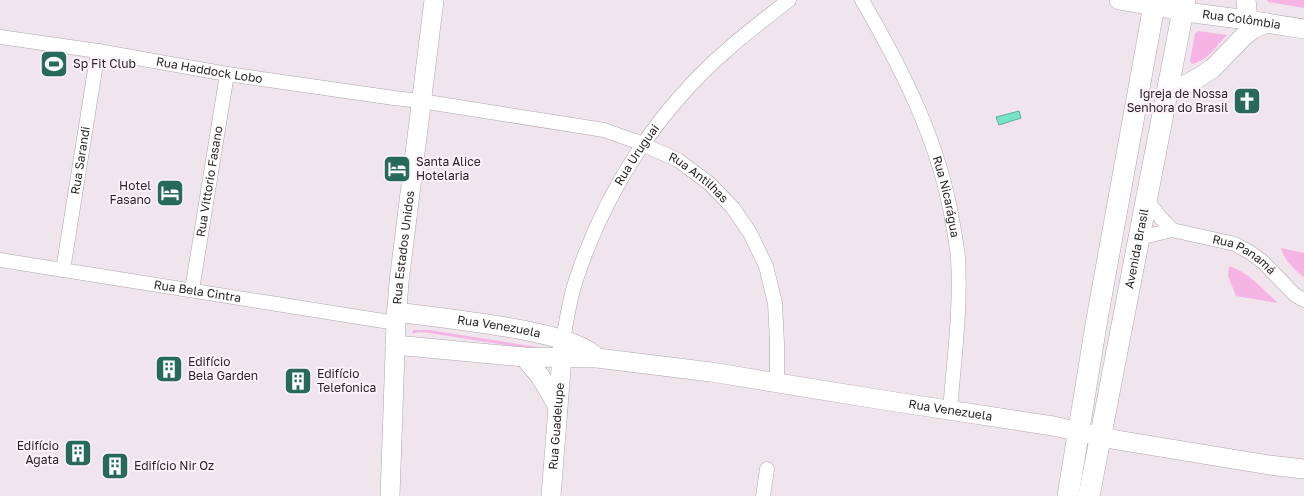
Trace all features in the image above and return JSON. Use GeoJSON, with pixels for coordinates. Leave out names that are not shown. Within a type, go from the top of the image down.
{"type":"FeatureCollection","features":[{"type":"Feature","properties":{"kind":"main road"},"geometry":{"type":"LineString","coordinates":[[1068,496],[1097,319],[1155,3]]}},
{"type":"Feature","properties":{"kind":"main road","name":"Avenida Brasil"},"geometry":{"type":"LineString","coordinates":[[1089,496],[1184,6]]}},
{"type":"Feature","properties":{"kind":"main road"},"geometry":{"type":"LineString","coordinates":[[1113,232],[1139,238]]}},
{"type":"Feature","properties":{"kind":"street","name":"Rua Estados Unidos"},"geometry":{"type":"LineString","coordinates":[[390,496],[396,317],[399,282],[434,0]]}},
{"type":"Feature","properties":{"kind":"street","name":"Rua Uruguai"},"geometry":{"type":"LineString","coordinates":[[562,348],[577,275],[597,225],[631,161],[661,119],[696,80],[727,50],[790,0]]}},
{"type":"Feature","properties":{"kind":"street","name":"Rua Nicarágua"},"geometry":{"type":"LineString","coordinates":[[862,0],[891,50],[920,111],[948,194],[958,256],[960,298],[950,410]]}},
{"type":"Feature","properties":{"kind":"street","name":"Rua Colômbia"},"geometry":{"type":"LineString","coordinates":[[1119,0],[1184,6],[1304,29]]}},
{"type":"Feature","properties":{"kind":"street"},"geometry":{"type":"LineString","coordinates":[[1166,95],[1213,68],[1253,29],[1257,21],[1246,0]]}},
{"type":"Feature","properties":{"kind":"street","name":"Rua Haddock Lobo"},"geometry":{"type":"LineString","coordinates":[[0,37],[98,51],[227,74],[421,101]]}},
{"type":"Feature","properties":{"kind":"street","name":"Rua Sarandi"},"geometry":{"type":"LineString","coordinates":[[63,270],[98,51]]}},
{"type":"Feature","properties":{"kind":"street","name":"Rua Vittorio Fasano"},"geometry":{"type":"LineString","coordinates":[[192,290],[227,74]]}},
{"type":"Feature","properties":{"kind":"street","name":"Rua Antilhas"},"geometry":{"type":"LineString","coordinates":[[421,101],[604,130],[678,160],[710,184],[733,208],[750,233],[766,266],[775,303],[777,383]]}},
{"type":"Feature","properties":{"kind":"street"},"geometry":{"type":"LineString","coordinates":[[1146,199],[1172,230]]}},
{"type":"Feature","properties":{"kind":"street","name":"Rua Panamá"},"geometry":{"type":"LineString","coordinates":[[1139,238],[1172,230],[1235,244],[1263,262],[1295,295],[1304,300]]}},
{"type":"Feature","properties":{"kind":"street","name":"Rua Bela Cintra"},"geometry":{"type":"LineString","coordinates":[[0,260],[192,290],[396,317]]}},
{"type":"Feature","properties":{"kind":"street","name":"Rua Venezuela"},"geometry":{"type":"LineString","coordinates":[[396,317],[486,323],[544,334],[562,348]]}},
{"type":"Feature","properties":{"kind":"street","name":"Rua Venezuela"},"geometry":{"type":"LineString","coordinates":[[395,345],[524,357],[562,348],[590,352],[597,358],[702,370],[1053,426],[1100,438],[1304,469]]}},
{"type":"Feature","properties":{"kind":"street","name":"Rua Guadelupe"},"geometry":{"type":"LineString","coordinates":[[551,496],[562,348]]}},
{"type":"Feature","properties":{"kind":"street"},"geometry":{"type":"LineString","coordinates":[[524,357],[540,376],[557,405]]}},
{"type":"Feature","properties":{"kind":"street"},"geometry":{"type":"LineString","coordinates":[[763,496],[768,468]]}},
{"type":"Feature","properties":{"kind":"shaded area"},"geometry":{"type":"Polygon","coordinates":[[[1267,0],[1304,0],[1304,8],[1268,2],[1267,0]]]}},
{"type":"Feature","properties":{"kind":"shaded area"},"geometry":{"type":"Polygon","coordinates":[[[1198,31],[1227,35],[1208,56],[1192,64],[1190,61],[1195,34],[1198,31]]]}},
{"type":"Feature","properties":{"kind":"shaded area"},"geometry":{"type":"Polygon","coordinates":[[[1019,111],[1021,118],[999,125],[996,117],[1019,111]]]}},
{"type":"Feature","properties":{"kind":"shaded area"},"geometry":{"type":"Polygon","coordinates":[[[1281,248],[1304,253],[1304,277],[1290,264],[1281,248]]]}},
{"type":"Feature","properties":{"kind":"shaded area"},"geometry":{"type":"Polygon","coordinates":[[[1229,266],[1250,277],[1278,303],[1236,296],[1228,276],[1229,266]]]}},
{"type":"Feature","properties":{"kind":"shaded area"},"geometry":{"type":"Polygon","coordinates":[[[413,330],[429,330],[537,348],[536,350],[430,333],[418,332],[412,334],[413,330]]]}},
{"type":"Feature","properties":{"kind":"place","name":"Sp Fit Club"},"geometry":{"type":"Point","coordinates":[54,64]}},
{"type":"Feature","properties":{"kind":"place","name":"Igreja de Nossa Senhora do Brasil"},"geometry":{"type":"Point","coordinates":[1247,101]}},
{"type":"Feature","properties":{"kind":"place","name":"Santa Alice Hotelaria"},"geometry":{"type":"Point","coordinates":[397,169]}},
{"type":"Feature","properties":{"kind":"place","name":"Hotel Fasano"},"geometry":{"type":"Point","coordinates":[170,193]}},
{"type":"Feature","properties":{"kind":"place","name":"Edifício Bela Garden"},"geometry":{"type":"Point","coordinates":[169,369]}},
{"type":"Feature","properties":{"kind":"place","name":"Edifício Telefonica"},"geometry":{"type":"Point","coordinates":[298,381]}},
{"type":"Feature","properties":{"kind":"place","name":"Edifício Agata"},"geometry":{"type":"Point","coordinates":[78,453]}},
{"type":"Feature","properties":{"kind":"place","name":"Edifício Nir Oz"},"geometry":{"type":"Point","coordinates":[115,466]}}]}
